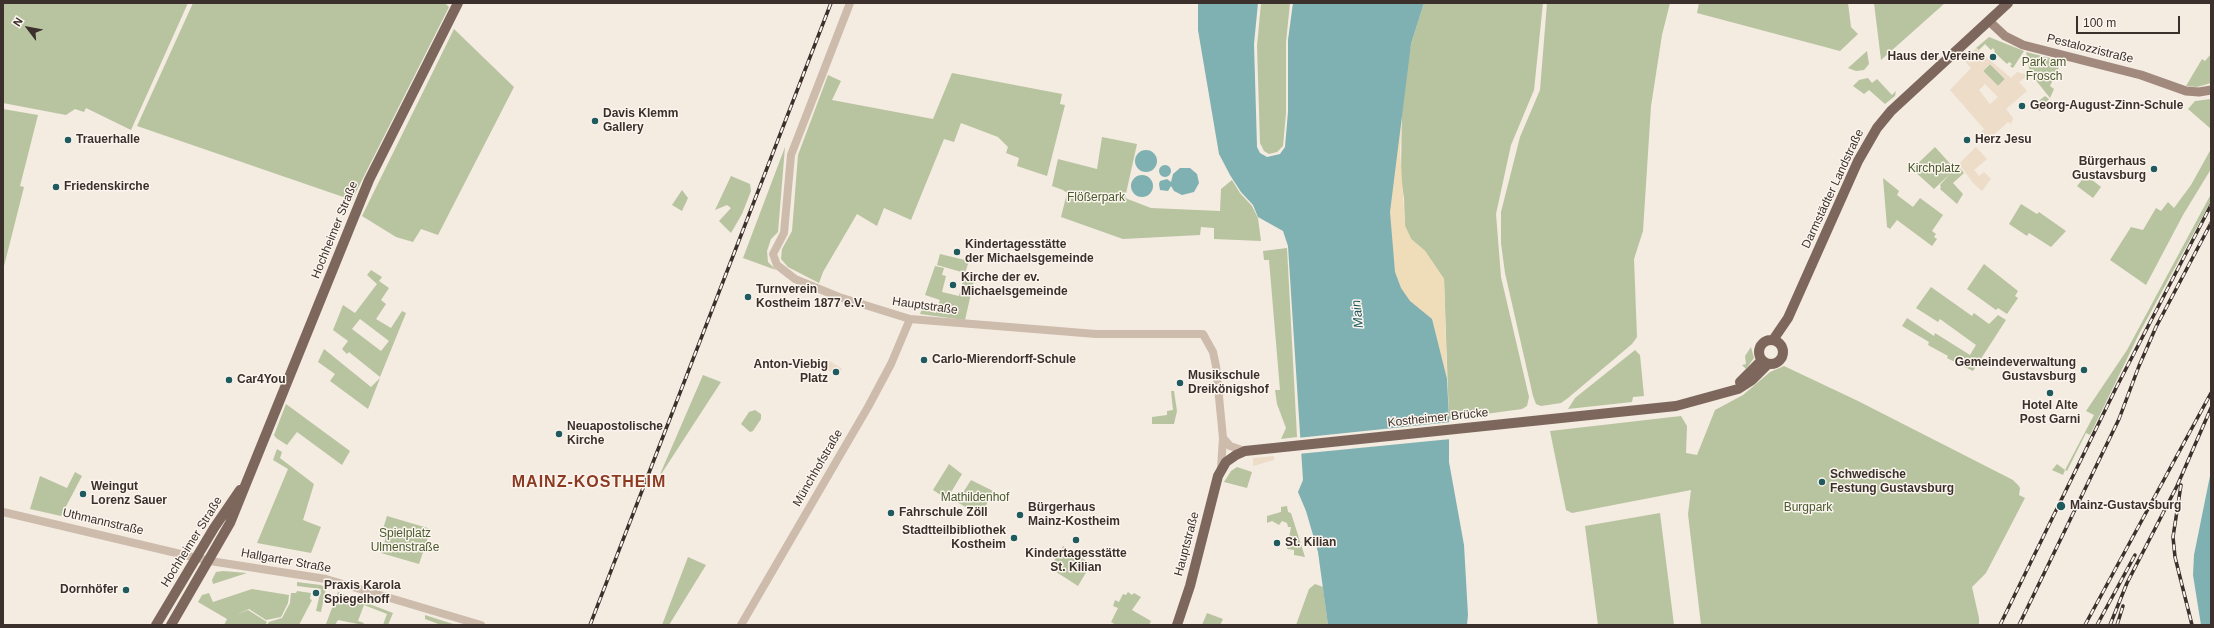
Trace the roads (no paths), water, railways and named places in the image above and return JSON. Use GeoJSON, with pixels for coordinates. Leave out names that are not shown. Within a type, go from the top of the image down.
{"type":"FeatureCollection","features":[{"type":"Feature","properties":{"kind":"main road","name":"Hochheimer Straße"},"geometry":{"type":"LineString","coordinates":[[171,625],[210,561],[230,523],[252,474],[369,180],[458,3]]}},
{"type":"Feature","properties":{"kind":"main road","name":"Darmstädter Landstraße"},"geometry":{"type":"LineString","coordinates":[[1776,342],[1858,160],[1877,128],[1891,111],[2008,3]]}},
{"type":"Feature","properties":{"kind":"main road","name":"Pestalozzistraße"},"geometry":{"type":"LineString","coordinates":[[1989,21],[2005,36],[2023,45],[2115,68],[2191,92],[2211,90]]}},
{"type":"Feature","properties":{"kind":"main road","name":"Darmstädter Landstraße"},"geometry":{"type":"LineString","coordinates":[[1766,341],[1776,342],[1783,350],[1782,358],[1777,362],[1765,362],[1759,353],[1761,346],[1766,341]]}},
{"type":"Feature","properties":{"kind":"main road","name":"Darmstädter Landstraße"},"geometry":{"type":"LineString","coordinates":[[1605,414],[1676,406],[1724,394],[1747,384],[1765,362]]}},
{"type":"Feature","properties":{"kind":"main road","name":"Kostheimer Brücke"},"geometry":{"type":"LineString","coordinates":[[1245,451],[1605,414]]}},
{"type":"Feature","properties":{"kind":"main road"},"geometry":{"type":"LineString","coordinates":[[1221,469],[1229,459],[1245,451]]}},
{"type":"Feature","properties":{"kind":"main road","name":"Hauptstraße"},"geometry":{"type":"LineString","coordinates":[[1177,625],[1190,586],[1221,469]]}},
{"type":"Feature","properties":{"kind":"main road","name":"Hochheimer Straße"},"geometry":{"type":"LineString","coordinates":[[156,625],[223,514],[252,474]]}},
{"type":"Feature","properties":{"kind":"street","name":"Hauptstraße"},"geometry":{"type":"LineString","coordinates":[[850,3],[791,155],[784,233],[774,250],[774,258],[781,270],[795,279],[845,300],[910,319],[1096,334],[1203,334],[1206,337],[1215,359],[1223,438],[1221,469]]}},
{"type":"Feature","properties":{"kind":"street","name":"Münchhofstraße"},"geometry":{"type":"LineString","coordinates":[[741,625],[868,407],[891,364],[910,319]]}},
{"type":"Feature","properties":{"kind":"street"},"geometry":{"type":"LineString","coordinates":[[1223,438],[1230,446],[1245,451]]}},
{"type":"Feature","properties":{"kind":"street","name":"Uthmannstraße"},"geometry":{"type":"LineString","coordinates":[[3,512],[197,558]]}},
{"type":"Feature","properties":{"kind":"street","name":"Hallgarter Straße"},"geometry":{"type":"LineString","coordinates":[[197,558],[326,579],[481,625]]}},
{"type":"Feature","properties":{"kind":"water","name":"Main"},"geometry":{"type":"Polygon","coordinates":[[[1198,3],[1258,3],[1254,44],[1257,147],[1260,153],[1267,157],[1280,154],[1285,147],[1288,112],[1288,40],[1293,3],[1424,3],[1411,44],[1390,212],[1395,272],[1401,288],[1410,301],[1432,319],[1447,379],[1449,462],[1464,545],[1468,615],[1467,625],[1328,625],[1318,552],[1306,511],[1298,492],[1303,480],[1288,246],[1283,231],[1258,217],[1253,205],[1241,192],[1219,154],[1198,30],[1198,3]]]}},
{"type":"Feature","properties":{"kind":"water"},"geometry":{"type":"Polygon","coordinates":[[[1146,150],[1154,153],[1157,161],[1154,169],[1146,172],[1138,169],[1135,161],[1138,153],[1146,150]]]}},
{"type":"Feature","properties":{"kind":"water"},"geometry":{"type":"Polygon","coordinates":[[[1163,165],[1167,165],[1171,171],[1167,177],[1163,177],[1159,173],[1159,169],[1163,165]]]}},
{"type":"Feature","properties":{"kind":"water"},"geometry":{"type":"Polygon","coordinates":[[[1180,168],[1190,168],[1197,174],[1199,183],[1194,192],[1182,195],[1174,191],[1171,186],[1168,191],[1160,190],[1160,181],[1167,179],[1171,182],[1173,174],[1180,168]]]}},
{"type":"Feature","properties":{"kind":"water"},"geometry":{"type":"Polygon","coordinates":[[[1142,175],[1150,178],[1153,186],[1150,194],[1142,197],[1134,194],[1131,186],[1134,178],[1142,175]]]}},
{"type":"Feature","properties":{"kind":"water"},"geometry":{"type":"Polygon","coordinates":[[[2211,471],[2211,625],[2201,625],[2193,575],[2194,555],[2211,471]]]}},
{"type":"Feature","properties":{"kind":"railway"},"geometry":{"type":"LineString","coordinates":[[590,625],[831,3]]}},
{"type":"Feature","properties":{"kind":"railway"},"geometry":{"type":"LineString","coordinates":[[2000,625],[2116,388],[2211,205]]}},
{"type":"Feature","properties":{"kind":"railway"},"geometry":{"type":"LineString","coordinates":[[2019,625],[2119,419],[2139,366],[2156,327],[2211,223]]}},
{"type":"Feature","properties":{"kind":"railway"},"geometry":{"type":"LineString","coordinates":[[2085,625],[2211,393]]}},
{"type":"Feature","properties":{"kind":"railway"},"geometry":{"type":"LineString","coordinates":[[2110,625],[2127,583],[2177,486],[2211,408]]}},
{"type":"Feature","properties":{"kind":"railway"},"geometry":{"type":"LineString","coordinates":[[2181,485],[2173,537],[2175,557],[2192,625]]}},
{"type":"Feature","properties":{"kind":"railway"},"geometry":{"type":"LineString","coordinates":[[2097,625],[2135,555]]}},
{"type":"Feature","properties":{"kind":"railway"},"geometry":{"type":"LineString","coordinates":[[2117,625],[2123,606]]}},
{"type":"Feature","properties":{"kind":"place","name":"Haus der Vereine"},"geometry":{"type":"Point","coordinates":[1993,57]}},
{"type":"Feature","properties":{"kind":"place","name":"Georg-August-Zinn-Schule"},"geometry":{"type":"Point","coordinates":[2022,106]}},
{"type":"Feature","properties":{"kind":"place","name":"Davis Klemm Gallery"},"geometry":{"type":"Point","coordinates":[595,121]}},
{"type":"Feature","properties":{"kind":"place","name":"Trauerhalle"},"geometry":{"type":"Point","coordinates":[68,140]}},
{"type":"Feature","properties":{"kind":"place","name":"Herz Jesu"},"geometry":{"type":"Point","coordinates":[1967,140]}},
{"type":"Feature","properties":{"kind":"place","name":"Bürgerhaus Gustavsburg"},"geometry":{"type":"Point","coordinates":[2154,169]}},
{"type":"Feature","properties":{"kind":"place","name":"Friedenskirche"},"geometry":{"type":"Point","coordinates":[56,187]}},
{"type":"Feature","properties":{"kind":"place","name":"Kindertagesstätte der Michaelsgemeinde"},"geometry":{"type":"Point","coordinates":[957,252]}},
{"type":"Feature","properties":{"kind":"place","name":"Kirche der ev. Michaelsgemeinde"},"geometry":{"type":"Point","coordinates":[953,285]}},
{"type":"Feature","properties":{"kind":"place","name":"Turnverein Kostheim 1877 e.V."},"geometry":{"type":"Point","coordinates":[748,297]}},
{"type":"Feature","properties":{"kind":"place","name":"Carlo-Mierendorff-Schule"},"geometry":{"type":"Point","coordinates":[924,360]}},
{"type":"Feature","properties":{"kind":"place","name":"Gemeindeverwaltung Gustavsburg"},"geometry":{"type":"Point","coordinates":[2084,370]}},
{"type":"Feature","properties":{"kind":"place","name":"Anton-Viebig Platz"},"geometry":{"type":"Point","coordinates":[836,372]}},
{"type":"Feature","properties":{"kind":"place","name":"Car4You"},"geometry":{"type":"Point","coordinates":[229,380]}},
{"type":"Feature","properties":{"kind":"place","name":"Musikschule Dreikönigshof"},"geometry":{"type":"Point","coordinates":[1180,383]}},
{"type":"Feature","properties":{"kind":"place","name":"Hotel Alte Post Garni"},"geometry":{"type":"Point","coordinates":[2050,393]}},
{"type":"Feature","properties":{"kind":"place","name":"Neuapostolische Kirche"},"geometry":{"type":"Point","coordinates":[559,434]}},
{"type":"Feature","properties":{"kind":"place","name":"Schwedische Festung Gustavsburg"},"geometry":{"type":"Point","coordinates":[1822,482]}},
{"type":"Feature","properties":{"kind":"place","name":"Weingut Lorenz Sauer"},"geometry":{"type":"Point","coordinates":[83,494]}},
{"type":"Feature","properties":{"kind":"place","name":"Mainz-Gustavsburg"},"geometry":{"type":"Point","coordinates":[2061,506]}},
{"type":"Feature","properties":{"kind":"place","name":"Fahrschule Zöll"},"geometry":{"type":"Point","coordinates":[891,513]}},
{"type":"Feature","properties":{"kind":"place","name":"Bürgerhaus Mainz-Kostheim"},"geometry":{"type":"Point","coordinates":[1020,515]}},
{"type":"Feature","properties":{"kind":"place","name":"Stadtteilbibliothek Kostheim"},"geometry":{"type":"Point","coordinates":[1014,538]}},
{"type":"Feature","properties":{"kind":"place","name":"Kindertagesstätte St. Kilian"},"geometry":{"type":"Point","coordinates":[1076,540]}},
{"type":"Feature","properties":{"kind":"place","name":"St. Kilian"},"geometry":{"type":"Point","coordinates":[1277,543]}},
{"type":"Feature","properties":{"kind":"place","name":"Dornhöfer"},"geometry":{"type":"Point","coordinates":[126,590]}},
{"type":"Feature","properties":{"kind":"place","name":"Praxis Karola Spiegelhoff"},"geometry":{"type":"Point","coordinates":[316,593]}},
{"type":"Feature","properties":{"kind":"district","name":"MAINZ-KOSTHEIM"},"geometry":{"type":"Point","coordinates":[589,483]}},
{"type":"Feature","properties":{"kind":"park label","name":"Park am Frosch"},"geometry":{"type":"Point","coordinates":[2044,70]}},
{"type":"Feature","properties":{"kind":"park label","name":"Kirchplatz"},"geometry":{"type":"Point","coordinates":[1934,169]}},
{"type":"Feature","properties":{"kind":"park label","name":"Flößerpark"},"geometry":{"type":"Point","coordinates":[1096,198]}},
{"type":"Feature","properties":{"kind":"park label","name":"Mathildenhof"},"geometry":{"type":"Point","coordinates":[975,498]}},
{"type":"Feature","properties":{"kind":"park label","name":"Burgpark"},"geometry":{"type":"Point","coordinates":[1808,508]}},
{"type":"Feature","properties":{"kind":"park label","name":"Spielplatz Ulmenstraße"},"geometry":{"type":"Point","coordinates":[405,541]}}]}
